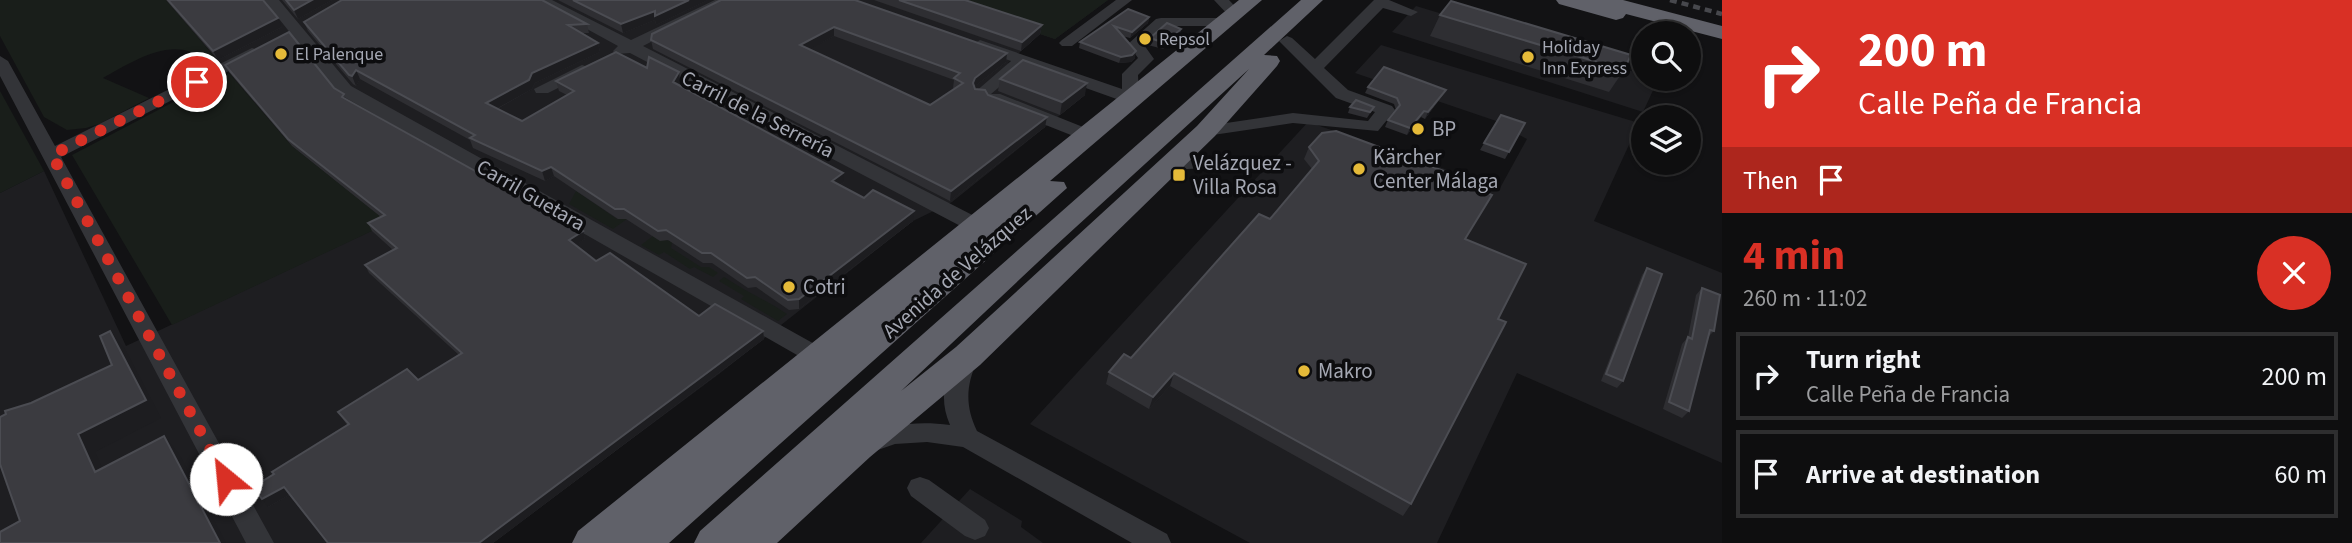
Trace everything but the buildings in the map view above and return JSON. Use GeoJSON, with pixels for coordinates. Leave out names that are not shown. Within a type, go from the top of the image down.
{"type":"FeatureCollection","features":[{"type":"Feature","properties":{"kind":"highway","name":"Avenida de Velázquez"},"geometry":{"type":"LineString","coordinates":[[714,543],[1053,232],[1313,0]]}},
{"type":"Feature","properties":{"kind":"highway"},"geometry":{"type":"LineString","coordinates":[[744,543],[755,538],[857,447],[968,356],[1206,131],[1319,8],[1320,0]]}},
{"type":"Feature","properties":{"kind":"highway"},"geometry":{"type":"LineString","coordinates":[[1566,0],[1641,21]]}},
{"type":"Feature","properties":{"kind":"highway"},"geometry":{"type":"LineString","coordinates":[[1599,0],[1722,33]]}},
{"type":"Feature","properties":{"kind":"highway","name":"Avenida de Velázquez"},"geometry":{"type":"LineString","coordinates":[[641,543],[1240,5]]}},
{"type":"Feature","properties":{"kind":"highway"},"geometry":{"type":"LineString","coordinates":[[592,543],[1087,135],[1240,5]]}},
{"type":"Feature","properties":{"kind":"highway"},"geometry":{"type":"LineString","coordinates":[[1701,37],[1722,43]]}},
{"type":"Feature","properties":{"kind":"street","name":"Carril Guetara"},"geometry":{"type":"LineString","coordinates":[[271,0],[289,32],[345,90],[819,357]]}},
{"type":"Feature","properties":{"kind":"street","name":"Carril de la Serrería"},"geometry":{"type":"LineString","coordinates":[[541,0],[977,226]]}},
{"type":"Feature","properties":{"kind":"street"},"geometry":{"type":"LineString","coordinates":[[542,89],[726,0]]}},
{"type":"Feature","properties":{"kind":"street"},"geometry":{"type":"LineString","coordinates":[[1067,43],[1125,0]]}},
{"type":"Feature","properties":{"kind":"street"},"geometry":{"type":"LineString","coordinates":[[1315,68],[1381,1],[1411,12]]}},
{"type":"Feature","properties":{"kind":"street"},"geometry":{"type":"LineString","coordinates":[[52,155],[191,77],[289,32]]}},
{"type":"Feature","properties":{"kind":"street"},"geometry":{"type":"LineString","coordinates":[[970,41],[1131,98]]}},
{"type":"Feature","properties":{"kind":"street"},"geometry":{"type":"LineString","coordinates":[[1206,131],[1293,118],[1372,127],[1386,110],[1342,94],[1287,41]]}},
{"type":"Feature","properties":{"kind":"street"},"geometry":{"type":"LineString","coordinates":[[1022,60],[988,95],[1087,135]]}},
{"type":"Feature","properties":{"kind":"street"},"geometry":{"type":"LineString","coordinates":[[0,61],[260,543]]}},
{"type":"Feature","properties":{"kind":"street"},"geometry":{"type":"LineString","coordinates":[[169,82],[191,77]]}},
{"type":"Feature","properties":{"kind":"street"},"geometry":{"type":"LineString","coordinates":[[1171,164],[1232,162]]}},
{"type":"Feature","properties":{"kind":"street"},"geometry":{"type":"LineString","coordinates":[[968,356],[954,384],[957,416],[968,438]]}},
{"type":"Feature","properties":{"kind":"street"},"geometry":{"type":"LineString","coordinates":[[857,447],[894,434],[927,432],[968,438],[1157,543]]}},
{"type":"Feature","properties":{"kind":"street"},"geometry":{"type":"LineString","coordinates":[[919,488],[975,528]]}},
{"type":"Feature","properties":{"kind":"shaded area"},"geometry":{"type":"Polygon","coordinates":[[[0,0],[166,0],[220,63],[212,65],[196,54],[182,50],[158,52],[134,61],[103,78],[149,98],[99,124],[67,130],[44,117],[0,36],[0,0]]]}},
{"type":"Feature","properties":{"kind":"shaded area"},"geometry":{"type":"Polygon","coordinates":[[[166,0],[1108,0],[1055,39],[1040,34],[1008,63],[1016,71],[1085,95],[952,202],[913,221],[719,374],[492,543],[0,543],[0,193],[44,171],[126,346],[388,223],[291,145],[166,0]]]}},
{"type":"Feature","properties":{"kind":"shaded area"},"geometry":{"type":"Polygon","coordinates":[[[937,0],[1108,0],[1055,39],[937,0]]]}},
{"type":"Feature","properties":{"kind":"shaded area","name":"Holiday Inn Express"},"geometry":{"type":"Polygon","coordinates":[[[1416,6],[1631,71],[1631,91],[1653,91],[1646,105],[1631,105],[1631,108],[1392,32],[1416,6]]]}},
{"type":"Feature","properties":{"kind":"shaded area"},"geometry":{"type":"Polygon","coordinates":[[[1381,45],[1631,121],[1631,140],[1594,221],[1722,273],[1722,463],[1517,373],[1437,543],[1250,543],[1030,424],[1308,122],[1500,188],[1527,139],[1508,129],[1508,125],[1355,73],[1381,45]]]}},
{"type":"Feature","properties":{"kind":"shaded area"},"geometry":{"type":"Polygon","coordinates":[[[229,73],[291,145],[389,223],[172,325],[72,155],[229,73]]]}},
{"type":"Feature","properties":{"kind":"shaded area"},"geometry":{"type":"Polygon","coordinates":[[[0,91],[44,171],[0,193],[0,91]]]}},
{"type":"Feature","properties":{"kind":"shaded area"},"geometry":{"type":"Polygon","coordinates":[[[576,191],[617,219],[627,219],[613,229],[569,204],[576,191]]]}},
{"type":"Feature","properties":{"kind":"shaded area"},"geometry":{"type":"Polygon","coordinates":[[[653,236],[672,242],[671,248],[701,267],[709,267],[718,273],[713,277],[694,267],[690,269],[664,252],[659,255],[641,245],[653,236]]]}},
{"type":"Feature","properties":{"kind":"shaded area"},"geometry":{"type":"Polygon","coordinates":[[[724,277],[787,314],[778,321],[741,299],[744,296],[719,281],[724,277]]]}},
{"type":"Feature","properties":{"kind":"shaded area"},"geometry":{"type":"Polygon","coordinates":[[[970,489],[1022,521],[1021,527],[1043,543],[921,543],[970,489]]]}},
{"type":"Feature","properties":{"kind":"railway"},"geometry":{"type":"LineString","coordinates":[[1670,0],[1722,14]]}},
{"type":"Feature","properties":{"kind":"place","name":"Repsol"},"geometry":{"type":"Point","coordinates":[1145,39]}},
{"type":"Feature","properties":{"kind":"place","name":"El Palenque"},"geometry":{"type":"Point","coordinates":[281,54]}},
{"type":"Feature","properties":{"kind":"place","name":"Holiday Inn Express"},"geometry":{"type":"Point","coordinates":[1528,57]}},
{"type":"Feature","properties":{"kind":"place","name":"BP"},"geometry":{"type":"Point","coordinates":[1418,129]}},
{"type":"Feature","properties":{"kind":"place","name":"Kärcher Center Málaga"},"geometry":{"type":"Point","coordinates":[1359,169]}},
{"type":"Feature","properties":{"kind":"place","name":"Velázquez - Villa Rosa"},"geometry":{"type":"Point","coordinates":[1179,175]}},
{"type":"Feature","properties":{"kind":"place","name":"Cotri"},"geometry":{"type":"Point","coordinates":[789,287]}},
{"type":"Feature","properties":{"kind":"place","name":"Makro"},"geometry":{"type":"Point","coordinates":[1304,371]}},
{"type":"Feature","properties":{"kind":"route"},"geometry":{"type":"LineString","coordinates":[[197,82],[52,155],[226,479]]}}]}
